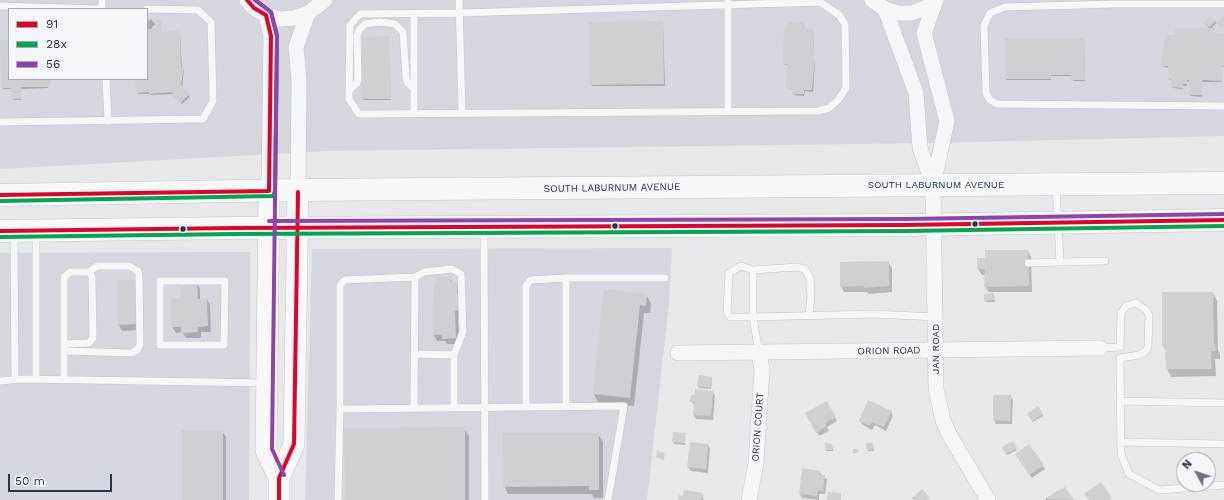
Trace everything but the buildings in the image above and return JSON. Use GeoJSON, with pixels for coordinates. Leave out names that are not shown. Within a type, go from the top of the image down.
{"type":"FeatureCollection","features":[{"type":"Feature","properties":{"kind":"main road","name":"SOUTH LABURNUM AVENUE"},"geometry":{"type":"LineString","coordinates":[[0,195],[298,190],[1224,183]]}},
{"type":"Feature","properties":{"kind":"main road"},"geometry":{"type":"LineString","coordinates":[[7,231],[269,227],[935,224],[1224,220]]}},
{"type":"Feature","properties":{"kind":"street"},"geometry":{"type":"LineString","coordinates":[[247,0],[254,8],[266,16],[280,19],[294,18],[318,4]]}},
{"type":"Feature","properties":{"kind":"street"},"geometry":{"type":"LineString","coordinates":[[872,0],[885,10],[898,13],[912,12],[925,8],[936,0]]}},
{"type":"Feature","properties":{"kind":"street"},"geometry":{"type":"LineString","coordinates":[[933,185],[947,121],[924,33],[936,0]]}},
{"type":"Feature","properties":{"kind":"street"},"geometry":{"type":"LineString","coordinates":[[278,478],[294,444],[298,228],[298,80],[296,48],[318,4]]}},
{"type":"Feature","properties":{"kind":"street"},"geometry":{"type":"LineString","coordinates":[[885,10],[916,93],[920,148],[933,185]]}},
{"type":"Feature","properties":{"kind":"street"},"geometry":{"type":"LineString","coordinates":[[266,16],[271,36],[266,450],[278,478],[279,500]]}},
{"type":"Feature","properties":{"kind":"street","name":"JAN ROAD"},"geometry":{"type":"LineString","coordinates":[[933,185],[935,224],[936,389],[943,420],[964,462],[988,500]]}},
{"type":"Feature","properties":{"kind":"street","name":"ORION ROAD"},"geometry":{"type":"LineString","coordinates":[[678,354],[1100,348]]}},
{"type":"Feature","properties":{"kind":"street","name":"ORION COURT"},"geometry":{"type":"LineString","coordinates":[[749,500],[756,463],[762,369],[759,354]]}},
{"type":"Feature","properties":{"kind":"lane"},"geometry":{"type":"LineString","coordinates":[[459,0],[462,113]]}},
{"type":"Feature","properties":{"kind":"lane"},"geometry":{"type":"LineString","coordinates":[[728,2],[728,111]]}},
{"type":"Feature","properties":{"kind":"lane"},"geometry":{"type":"LineString","coordinates":[[728,2],[763,4],[820,2],[839,14],[846,24],[846,88],[839,99],[829,108],[818,111],[359,114],[349,99],[349,90],[350,25],[360,14],[460,13],[728,2]]}},
{"type":"Feature","properties":{"kind":"lane"},"geometry":{"type":"LineString","coordinates":[[1224,4],[1115,2],[1005,7],[990,13],[984,26],[986,93],[990,100],[997,104],[1224,106]]}},
{"type":"Feature","properties":{"kind":"lane"},"geometry":{"type":"LineString","coordinates":[[0,6],[65,8]]}},
{"type":"Feature","properties":{"kind":"lane"},"geometry":{"type":"LineString","coordinates":[[0,122],[203,119],[213,101],[211,22],[198,10],[148,9]]}},
{"type":"Feature","properties":{"kind":"lane"},"geometry":{"type":"LineString","coordinates":[[414,14],[414,113]]}},
{"type":"Feature","properties":{"kind":"lane"},"geometry":{"type":"LineString","coordinates":[[349,90],[357,83],[358,78],[357,36],[359,30],[365,24],[380,22],[395,24],[403,32],[407,82],[414,89]]}},
{"type":"Feature","properties":{"kind":"lane"},"geometry":{"type":"LineString","coordinates":[[106,80],[108,120]]}},
{"type":"Feature","properties":{"kind":"lane"},"geometry":{"type":"LineString","coordinates":[[1056,184],[1060,262]]}},
{"type":"Feature","properties":{"kind":"lane"},"geometry":{"type":"LineString","coordinates":[[484,227],[485,500]]}},
{"type":"Feature","properties":{"kind":"lane"},"geometry":{"type":"LineString","coordinates":[[7,231],[15,380]]}},
{"type":"Feature","properties":{"kind":"lane"},"geometry":{"type":"LineString","coordinates":[[36,231],[36,379]]}},
{"type":"Feature","properties":{"kind":"lane"},"geometry":{"type":"LineString","coordinates":[[1028,263],[1105,261]]}},
{"type":"Feature","properties":{"kind":"lane"},"geometry":{"type":"LineString","coordinates":[[64,380],[64,277],[70,272],[89,272],[97,266],[129,266],[138,271],[140,344],[138,349],[132,353],[65,348]]}},
{"type":"Feature","properties":{"kind":"lane"},"geometry":{"type":"LineString","coordinates":[[809,316],[811,297],[810,278],[805,269],[797,267],[753,270],[741,266],[729,273],[727,312],[730,317],[809,316],[874,314],[936,317]]}},
{"type":"Feature","properties":{"kind":"lane"},"geometry":{"type":"LineString","coordinates":[[338,500],[340,285],[345,280],[415,277],[424,272],[452,269],[461,274],[463,332],[454,355],[454,407]]}},
{"type":"Feature","properties":{"kind":"lane"},"geometry":{"type":"LineString","coordinates":[[753,270],[753,317],[759,354]]}},
{"type":"Feature","properties":{"kind":"lane"},"geometry":{"type":"LineString","coordinates":[[65,348],[89,343],[93,338],[92,278],[89,272]]}},
{"type":"Feature","properties":{"kind":"lane"},"geometry":{"type":"LineString","coordinates":[[414,407],[415,277]]}},
{"type":"Feature","properties":{"kind":"lane"},"geometry":{"type":"LineString","coordinates":[[526,406],[526,286],[530,280],[566,278],[665,278]]}},
{"type":"Feature","properties":{"kind":"lane"},"geometry":{"type":"LineString","coordinates":[[566,278],[566,406]]}},
{"type":"Feature","properties":{"kind":"lane"},"geometry":{"type":"LineString","coordinates":[[160,281],[225,281],[224,345],[160,345],[160,281]]}},
{"type":"Feature","properties":{"kind":"lane"},"geometry":{"type":"LineString","coordinates":[[1120,358],[1139,355],[1148,347],[1148,315],[1142,306],[1136,303],[1126,306],[1122,313],[1120,347],[1120,358],[1120,401],[1121,454],[1129,474],[1159,490],[1224,486]]}},
{"type":"Feature","properties":{"kind":"lane"},"geometry":{"type":"LineString","coordinates":[[1100,348],[1120,347]]}},
{"type":"Feature","properties":{"kind":"lane"},"geometry":{"type":"LineString","coordinates":[[414,354],[454,355]]}},
{"type":"Feature","properties":{"kind":"lane"},"geometry":{"type":"LineString","coordinates":[[0,381],[36,379],[267,383]]}},
{"type":"Feature","properties":{"kind":"lane"},"geometry":{"type":"LineString","coordinates":[[1120,401],[1224,403]]}},
{"type":"Feature","properties":{"kind":"lane"},"geometry":{"type":"LineString","coordinates":[[340,408],[624,406],[608,500]]}},
{"type":"Feature","properties":{"kind":"lane"},"geometry":{"type":"LineString","coordinates":[[1121,442],[1224,444]]}},
{"type":"Feature","properties":{"kind":"shaded area"},"geometry":{"type":"Polygon","coordinates":[[[0,0],[1224,0],[1224,136],[932,143],[325,151],[0,169],[0,0]]]}},
{"type":"Feature","properties":{"kind":"shaded area"},"geometry":{"type":"Polygon","coordinates":[[[672,248],[669,303],[647,500],[305,500],[312,249],[672,248]]]}},
{"type":"Feature","properties":{"kind":"shaded area"},"geometry":{"type":"Polygon","coordinates":[[[250,252],[249,500],[0,500],[0,253],[250,252]]]}},
{"type":"Feature","properties":{"kind":"transit line","name":"91"},"geometry":{"type":"LineString","coordinates":[[0,195],[269,191],[271,36],[266,15],[254,8],[247,0]]}},
{"type":"Feature","properties":{"kind":"transit line","name":"28x"},"geometry":{"type":"LineString","coordinates":[[0,201],[273,196],[275,191],[277,36],[271,12],[255,0]]}},
{"type":"Feature","properties":{"kind":"transit line","name":"56"},"geometry":{"type":"LineString","coordinates":[[255,0],[271,12],[277,36],[272,449],[284,475]]}},
{"type":"Feature","properties":{"kind":"transit line","name":"91"},"geometry":{"type":"LineString","coordinates":[[279,500],[279,478],[294,444],[298,192]]}},
{"type":"Feature","properties":{"kind":"transit line","name":"56"},"geometry":{"type":"LineString","coordinates":[[269,221],[905,219],[1224,214]]}},
{"type":"Feature","properties":{"kind":"transit line","name":"91"},"geometry":{"type":"LineString","coordinates":[[0,231],[236,228],[905,225],[1224,220]]}},
{"type":"Feature","properties":{"kind":"transit line","name":"28x"},"geometry":{"type":"LineString","coordinates":[[0,237],[236,234],[905,231],[1224,226]]}}]}
